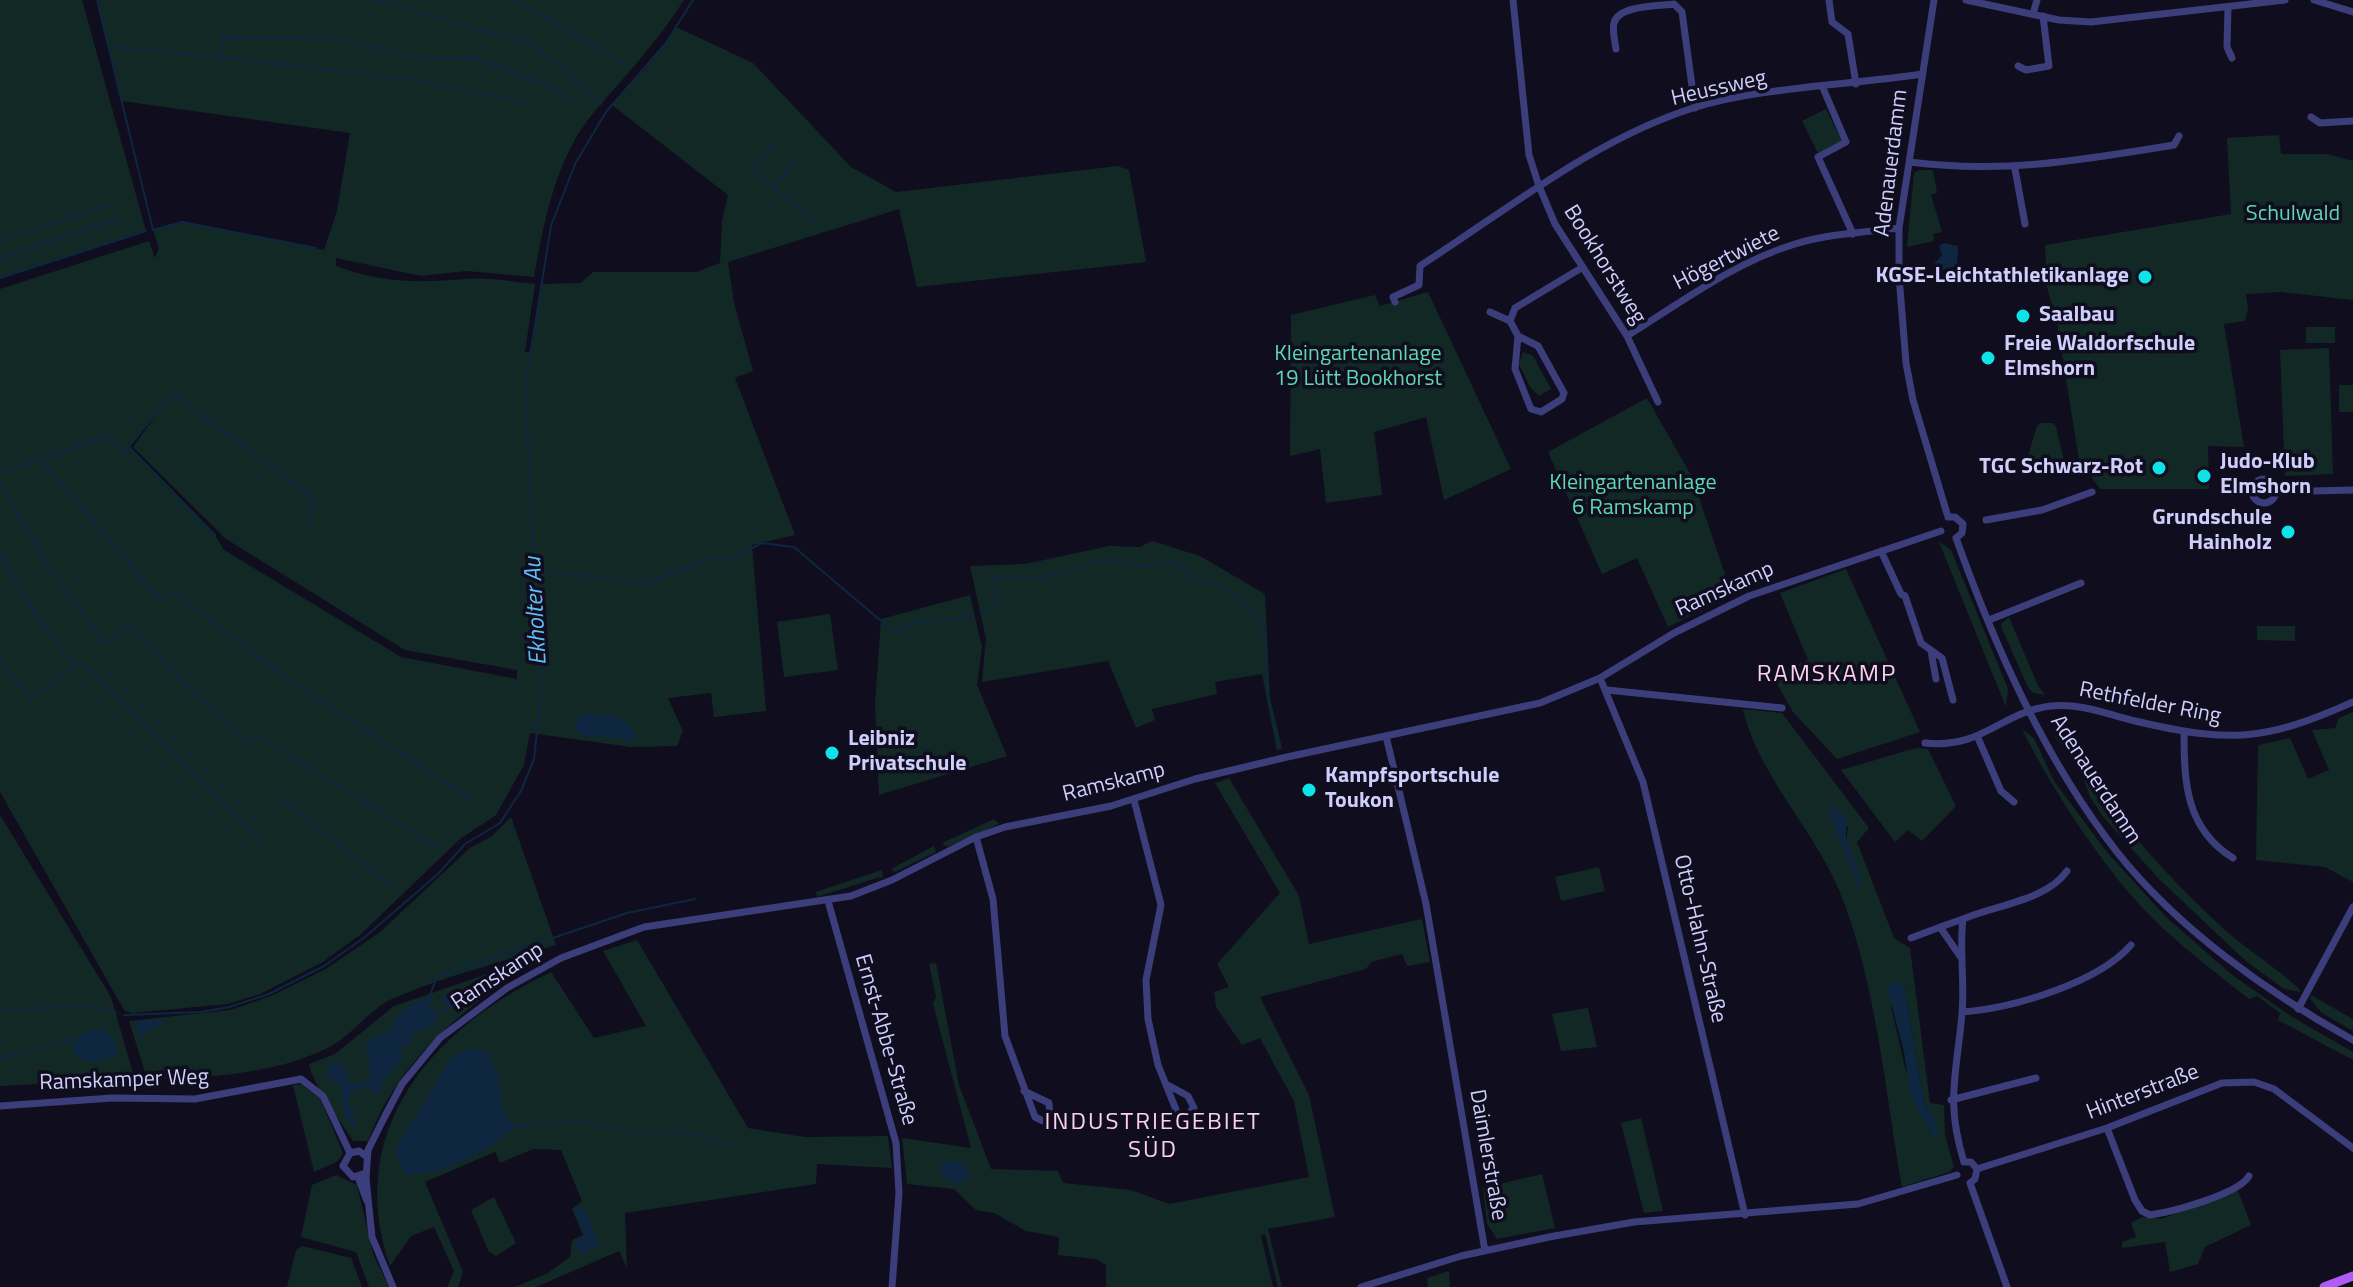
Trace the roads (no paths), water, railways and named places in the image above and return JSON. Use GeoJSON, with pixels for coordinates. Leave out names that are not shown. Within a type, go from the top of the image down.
{"type":"FeatureCollection","features":[{"type":"Feature","properties":{"kind":"main road"},"geometry":{"type":"LineString","coordinates":[[2324,1287],[2353,1276]]}},
{"type":"Feature","properties":{"kind":"street","name":"Bookhorstweg"},"geometry":{"type":"LineString","coordinates":[[1513,0],[1529,155],[1539,186],[1555,224],[1627,336],[1658,402]]}},
{"type":"Feature","properties":{"kind":"street"},"geometry":{"type":"LineString","coordinates":[[1829,0],[1834,25],[1848,34],[1856,84]]}},
{"type":"Feature","properties":{"kind":"street","name":"Adenauerdamm"},"geometry":{"type":"LineString","coordinates":[[1934,0],[1899,228],[1900,306],[1906,363],[1923,439],[1948,517],[1958,519],[1963,524],[1962,533],[1956,538],[1989,620],[2030,711],[2064,773],[2118,853],[2178,914],[2237,966],[2298,1009],[2353,1040]]}},
{"type":"Feature","properties":{"kind":"street"},"geometry":{"type":"LineString","coordinates":[[1966,0],[2075,22],[2110,22],[2285,0]]}},
{"type":"Feature","properties":{"kind":"street"},"geometry":{"type":"LineString","coordinates":[[2033,14],[2037,0]]}},
{"type":"Feature","properties":{"kind":"street"},"geometry":{"type":"LineString","coordinates":[[2314,0],[2353,12]]}},
{"type":"Feature","properties":{"kind":"street"},"geometry":{"type":"LineString","coordinates":[[1616,49],[1613,23],[1618,17],[1630,10],[1674,4],[1682,12],[1695,108]]}},
{"type":"Feature","properties":{"kind":"street"},"geometry":{"type":"LineString","coordinates":[[2228,7],[2227,47],[2232,58]]}},
{"type":"Feature","properties":{"kind":"street"},"geometry":{"type":"LineString","coordinates":[[2018,66],[2026,70],[2049,66],[2043,16]]}},
{"type":"Feature","properties":{"kind":"street","name":"Heussweg"},"geometry":{"type":"LineString","coordinates":[[1395,302],[1393,297],[1419,285],[1420,266],[1539,186],[1597,151],[1695,108],[1742,97],[1922,74]]}},
{"type":"Feature","properties":{"kind":"street"},"geometry":{"type":"LineString","coordinates":[[1823,88],[1846,142],[1818,157],[1853,234]]}},
{"type":"Feature","properties":{"kind":"street"},"geometry":{"type":"LineString","coordinates":[[2311,117],[2320,123],[2353,121]]}},
{"type":"Feature","properties":{"kind":"street"},"geometry":{"type":"LineString","coordinates":[[1910,162],[2015,169],[2174,145],[2179,136]]}},
{"type":"Feature","properties":{"kind":"street"},"geometry":{"type":"LineString","coordinates":[[2015,169],[2025,224]]}},
{"type":"Feature","properties":{"kind":"street","name":"Högertwiete"},"geometry":{"type":"LineString","coordinates":[[1627,336],[1767,255],[1798,243],[1899,228]]}},
{"type":"Feature","properties":{"kind":"street"},"geometry":{"type":"LineString","coordinates":[[1510,321],[1515,308],[1583,267]]}},
{"type":"Feature","properties":{"kind":"street"},"geometry":{"type":"LineString","coordinates":[[1490,312],[1510,321],[1518,336],[1538,346],[1564,393],[1562,399],[1541,412],[1531,409],[1515,369],[1513,351],[1518,336]]}},
{"type":"Feature","properties":{"kind":"street"},"geometry":{"type":"LineString","coordinates":[[2276,492],[2353,490]]}},
{"type":"Feature","properties":{"kind":"street"},"geometry":{"type":"LineString","coordinates":[[1986,520],[2042,510],[2092,492]]}},
{"type":"Feature","properties":{"kind":"street"},"geometry":{"type":"LineString","coordinates":[[1948,517],[1941,524],[1941,531],[1945,538],[1956,538]]}},
{"type":"Feature","properties":{"kind":"street","name":"Ramskamp"},"geometry":{"type":"LineString","coordinates":[[362,1175],[370,1165],[367,1157],[402,1084],[418,1063],[478,1007],[537,970],[576,951],[644,927],[693,917],[828,901],[872,889],[976,837],[1005,827],[1134,800],[1218,773],[1540,703],[1600,678],[1674,633],[1739,600],[1941,531]]}},
{"type":"Feature","properties":{"kind":"street"},"geometry":{"type":"LineString","coordinates":[[1881,551],[1901,594],[1905,596],[1921,643],[1942,658],[1953,700]]}},
{"type":"Feature","properties":{"kind":"street"},"geometry":{"type":"LineString","coordinates":[[1989,620],[2081,583]]}},
{"type":"Feature","properties":{"kind":"street"},"geometry":{"type":"LineString","coordinates":[[1931,651],[1936,679]]}},
{"type":"Feature","properties":{"kind":"street","name":"Otto-Hahn-Straße"},"geometry":{"type":"LineString","coordinates":[[1600,678],[1643,782],[1745,1215]]}},
{"type":"Feature","properties":{"kind":"street"},"geometry":{"type":"LineString","coordinates":[[1607,690],[1782,708]]}},
{"type":"Feature","properties":{"kind":"street","name":"Rethfelder Ring"},"geometry":{"type":"LineString","coordinates":[[1925,743],[1949,746],[1978,738],[2030,711],[2071,705],[2184,732],[2225,738],[2266,735],[2353,702]]}},
{"type":"Feature","properties":{"kind":"street"},"geometry":{"type":"LineString","coordinates":[[2184,732],[2186,793],[2193,815],[2217,846],[2233,858]]}},
{"type":"Feature","properties":{"kind":"street","name":"Daimlerstraße"},"geometry":{"type":"LineString","coordinates":[[1386,736],[1426,904],[1485,1251],[1634,1222],[1858,1204],[1957,1175]]}},
{"type":"Feature","properties":{"kind":"street"},"geometry":{"type":"LineString","coordinates":[[1978,738],[2001,791],[2014,802]]}},
{"type":"Feature","properties":{"kind":"street"},"geometry":{"type":"LineString","coordinates":[[1134,800],[1160,897],[1145,996],[1155,1055],[1166,1084],[1178,1113],[1185,1116],[1191,1113],[1194,1108],[1190,1099],[1166,1084]]}},
{"type":"Feature","properties":{"kind":"street"},"geometry":{"type":"LineString","coordinates":[[976,837],[993,899],[1002,1024],[1024,1091],[1037,1119],[1050,1116],[1049,1103],[1024,1091]]}},
{"type":"Feature","properties":{"kind":"street"},"geometry":{"type":"LineString","coordinates":[[1911,938],[2037,893],[2059,883],[2067,871]]}},
{"type":"Feature","properties":{"kind":"street","name":"Ernst-Abbe-Straße"},"geometry":{"type":"LineString","coordinates":[[828,901],[896,1143],[899,1193],[892,1287]]}},
{"type":"Feature","properties":{"kind":"street"},"geometry":{"type":"LineString","coordinates":[[2298,1009],[2353,907]]}},
{"type":"Feature","properties":{"kind":"street"},"geometry":{"type":"LineString","coordinates":[[1963,919],[1963,1012],[1951,1100],[1954,1129],[1964,1162]]}},
{"type":"Feature","properties":{"kind":"street"},"geometry":{"type":"LineString","coordinates":[[1943,926],[1945,938],[1963,961]]}},
{"type":"Feature","properties":{"kind":"street"},"geometry":{"type":"LineString","coordinates":[[1963,1012],[2070,984],[2121,956],[2131,945]]}},
{"type":"Feature","properties":{"kind":"street"},"geometry":{"type":"LineString","coordinates":[[1951,1100],[2036,1078]]}},
{"type":"Feature","properties":{"kind":"street","name":"Ramskamper Weg"},"geometry":{"type":"LineString","coordinates":[[0,1106],[112,1098],[195,1099],[301,1079],[323,1096],[350,1153]]}},
{"type":"Feature","properties":{"kind":"street","name":"Hinterstraße"},"geometry":{"type":"LineString","coordinates":[[1977,1169],[2107,1128],[2202,1088],[2222,1083],[2254,1082],[2274,1089],[2353,1148]]}},
{"type":"Feature","properties":{"kind":"street"},"geometry":{"type":"LineString","coordinates":[[2107,1128],[2135,1200],[2142,1211],[2150,1215],[2215,1196],[2246,1182],[2249,1176]]}},
{"type":"Feature","properties":{"kind":"street"},"geometry":{"type":"LineString","coordinates":[[350,1153],[359,1151],[367,1157]]}},
{"type":"Feature","properties":{"kind":"street","name":"Ramskamp"},"geometry":{"type":"LineString","coordinates":[[350,1153],[343,1166],[348,1174],[362,1175]]}},
{"type":"Feature","properties":{"kind":"street"},"geometry":{"type":"LineString","coordinates":[[1964,1162],[1974,1164],[1977,1169],[1977,1176],[1970,1183],[1963,1182],[1957,1175],[1959,1166],[1964,1162]]}},
{"type":"Feature","properties":{"kind":"street","name":"Ramskamp"},"geometry":{"type":"LineString","coordinates":[[362,1175],[372,1237],[393,1287]]}},
{"type":"Feature","properties":{"kind":"street"},"geometry":{"type":"LineString","coordinates":[[1970,1183],[2007,1287]]}},
{"type":"Feature","properties":{"kind":"street"},"geometry":{"type":"LineString","coordinates":[[1361,1287],[1485,1251]]}},
{"type":"Feature","properties":{"kind":"water"},"geometry":{"type":"Polygon","coordinates":[[[1944,243],[1958,246],[1957,266],[1938,271],[1934,264],[1942,255],[1939,246],[1944,243]]]}},
{"type":"Feature","properties":{"kind":"water"},"geometry":{"type":"Polygon","coordinates":[[[583,714],[607,715],[622,720],[633,730],[635,737],[627,743],[623,739],[583,736],[573,727],[583,714]]]}},
{"type":"Feature","properties":{"kind":"water"},"geometry":{"type":"Polygon","coordinates":[[[1833,805],[1846,819],[1846,840],[1861,880],[1859,890],[1830,814],[1829,807],[1833,805]]]}},
{"type":"Feature","properties":{"kind":"water"},"geometry":{"type":"Polygon","coordinates":[[[1899,981],[1904,987],[1924,1102],[1936,1122],[1938,1136],[1934,1137],[1911,1098],[1904,1052],[1887,987],[1899,981]]]}},
{"type":"Feature","properties":{"kind":"water"},"geometry":{"type":"Polygon","coordinates":[[[468,990],[468,999],[437,1014],[433,1024],[410,1035],[410,1046],[403,1044],[401,1061],[385,1078],[377,1095],[366,1086],[351,1091],[349,1102],[358,1131],[344,1110],[342,1087],[328,1078],[328,1067],[338,1062],[345,1068],[351,1085],[365,1083],[371,1074],[366,1041],[389,1032],[400,1014],[415,1003],[432,998],[429,1009],[437,1012],[446,1007],[442,997],[468,990]]]}},
{"type":"Feature","properties":{"kind":"water"},"geometry":{"type":"Polygon","coordinates":[[[165,1019],[164,1022],[138,1038],[138,1021],[165,1019]]]}},
{"type":"Feature","properties":{"kind":"water"},"geometry":{"type":"Polygon","coordinates":[[[104,1030],[117,1044],[117,1055],[93,1062],[82,1059],[72,1051],[76,1040],[83,1034],[104,1030]]]}},
{"type":"Feature","properties":{"kind":"water"},"geometry":{"type":"Polygon","coordinates":[[[471,1048],[486,1051],[498,1075],[502,1110],[515,1126],[493,1144],[465,1160],[434,1171],[406,1174],[394,1152],[452,1056],[471,1048]]]}},
{"type":"Feature","properties":{"kind":"water"},"geometry":{"type":"Polygon","coordinates":[[[943,1160],[959,1162],[968,1169],[968,1177],[960,1183],[940,1178],[943,1160]]]}},
{"type":"Feature","properties":{"kind":"water"},"geometry":{"type":"Polygon","coordinates":[[[583,1206],[600,1245],[580,1254],[575,1241],[585,1237],[574,1210],[583,1206]]]}},
{"type":"Feature","properties":{"kind":"waterway"},"geometry":{"type":"LineString","coordinates":[[97,0],[153,230],[182,222],[316,248]]}},
{"type":"Feature","properties":{"kind":"waterway"},"geometry":{"type":"LineString","coordinates":[[374,0],[531,44],[602,104]]}},
{"type":"Feature","properties":{"kind":"waterway"},"geometry":{"type":"LineString","coordinates":[[515,0],[628,66]]}},
{"type":"Feature","properties":{"kind":"waterway","name":"Ekholter Au"},"geometry":{"type":"LineString","coordinates":[[124,1015],[202,1012],[229,1007],[269,994],[324,966],[365,937],[439,873],[465,844],[500,823],[521,791],[534,759],[541,692],[525,387],[551,226],[575,164],[606,112],[666,43],[693,0]]}},
{"type":"Feature","properties":{"kind":"waterway"},"geometry":{"type":"LineString","coordinates":[[112,47],[221,57],[222,37],[334,38],[427,59],[474,58],[552,87],[578,104]]}},
{"type":"Feature","properties":{"kind":"waterway"},"geometry":{"type":"LineString","coordinates":[[221,57],[415,80],[530,104]]}},
{"type":"Feature","properties":{"kind":"waterway"},"geometry":{"type":"LineString","coordinates":[[773,144],[753,170],[821,226]]}},
{"type":"Feature","properties":{"kind":"waterway"},"geometry":{"type":"LineString","coordinates":[[774,186],[795,163]]}},
{"type":"Feature","properties":{"kind":"waterway"},"geometry":{"type":"LineString","coordinates":[[0,240],[108,205]]}},
{"type":"Feature","properties":{"kind":"waterway"},"geometry":{"type":"LineString","coordinates":[[0,258],[121,218]]}},
{"type":"Feature","properties":{"kind":"waterway"},"geometry":{"type":"LineString","coordinates":[[0,278],[146,231]]}},
{"type":"Feature","properties":{"kind":"waterway"},"geometry":{"type":"LineString","coordinates":[[0,473],[107,436],[124,453],[172,393],[313,498],[308,527]]}},
{"type":"Feature","properties":{"kind":"waterway"},"geometry":{"type":"LineString","coordinates":[[129,447],[215,535]]}},
{"type":"Feature","properties":{"kind":"waterway"},"geometry":{"type":"LineString","coordinates":[[42,461],[160,600],[172,591],[288,679],[470,799]]}},
{"type":"Feature","properties":{"kind":"waterway"},"geometry":{"type":"LineString","coordinates":[[0,483],[47,564],[105,644],[130,625],[180,680],[249,744],[256,735],[437,847]]}},
{"type":"Feature","properties":{"kind":"waterway"},"geometry":{"type":"LineString","coordinates":[[535,569],[645,584],[707,559],[730,560],[762,543],[794,547],[894,632],[923,620],[957,619],[972,615]]}},
{"type":"Feature","properties":{"kind":"waterway"},"geometry":{"type":"LineString","coordinates":[[0,552],[25,597],[73,666]]}},
{"type":"Feature","properties":{"kind":"waterway"},"geometry":{"type":"LineString","coordinates":[[982,612],[998,604],[991,583],[995,577],[1039,578],[1110,559],[1142,566],[1173,562],[1182,565],[1192,578],[1219,585],[1247,604],[1264,627],[1268,698],[1279,747]]}},
{"type":"Feature","properties":{"kind":"waterway"},"geometry":{"type":"LineString","coordinates":[[0,660],[30,700],[81,661],[260,840]]}},
{"type":"Feature","properties":{"kind":"waterway"},"geometry":{"type":"LineString","coordinates":[[281,798],[395,889]]}},
{"type":"Feature","properties":{"kind":"waterway"},"geometry":{"type":"LineString","coordinates":[[429,997],[437,977],[627,913],[695,899]]}},
{"type":"Feature","properties":{"kind":"waterway","name":"Ekholter Au"},"geometry":{"type":"LineString","coordinates":[[0,1010],[89,1006],[116,1013]]}},
{"type":"Feature","properties":{"kind":"waterway"},"geometry":{"type":"LineString","coordinates":[[0,1058],[74,1039]]}},
{"type":"Feature","properties":{"kind":"waterway"},"geometry":{"type":"LineString","coordinates":[[513,1126],[581,1121],[638,1134],[677,1130],[735,1145]]}},
{"type":"Feature","properties":{"kind":"place","name":"KGSE-Leichtathletikanlage"},"geometry":{"type":"Point","coordinates":[2145,277]}},
{"type":"Feature","properties":{"kind":"place","name":"Saalbau"},"geometry":{"type":"Point","coordinates":[2023,316]}},
{"type":"Feature","properties":{"kind":"place","name":"Freie Waldorfschule Elmshorn"},"geometry":{"type":"Point","coordinates":[1988,358]}},
{"type":"Feature","properties":{"kind":"place","name":"TGC Schwarz-Rot"},"geometry":{"type":"Point","coordinates":[2159,468]}},
{"type":"Feature","properties":{"kind":"place","name":"Judo-Klub Elmshorn"},"geometry":{"type":"Point","coordinates":[2204,476]}},
{"type":"Feature","properties":{"kind":"place","name":"Grundschule Hainholz"},"geometry":{"type":"Point","coordinates":[2288,532]}},
{"type":"Feature","properties":{"kind":"place","name":"Leibniz Privatschule"},"geometry":{"type":"Point","coordinates":[832,753]}},
{"type":"Feature","properties":{"kind":"place","name":"Kampfsportschule Toukon"},"geometry":{"type":"Point","coordinates":[1309,790]}},
{"type":"Feature","properties":{"kind":"district","name":"RAMSKAMP"},"geometry":{"type":"Point","coordinates":[1827,675]}},
{"type":"Feature","properties":{"kind":"district","name":"INDUSTRIEGEBIET SÜD"},"geometry":{"type":"Point","coordinates":[1153,1137]}},
{"type":"Feature","properties":{"kind":"park label","name":"Schulwald"},"geometry":{"type":"Point","coordinates":[2293,215]}},
{"type":"Feature","properties":{"kind":"park label","name":"Kleingartenanlage 19 Lütt Bookhorst"},"geometry":{"type":"Point","coordinates":[1358,368]}},
{"type":"Feature","properties":{"kind":"park label","name":"Kleingartenanlage 6 Ramskamp"},"geometry":{"type":"Point","coordinates":[1633,496]}}]}
